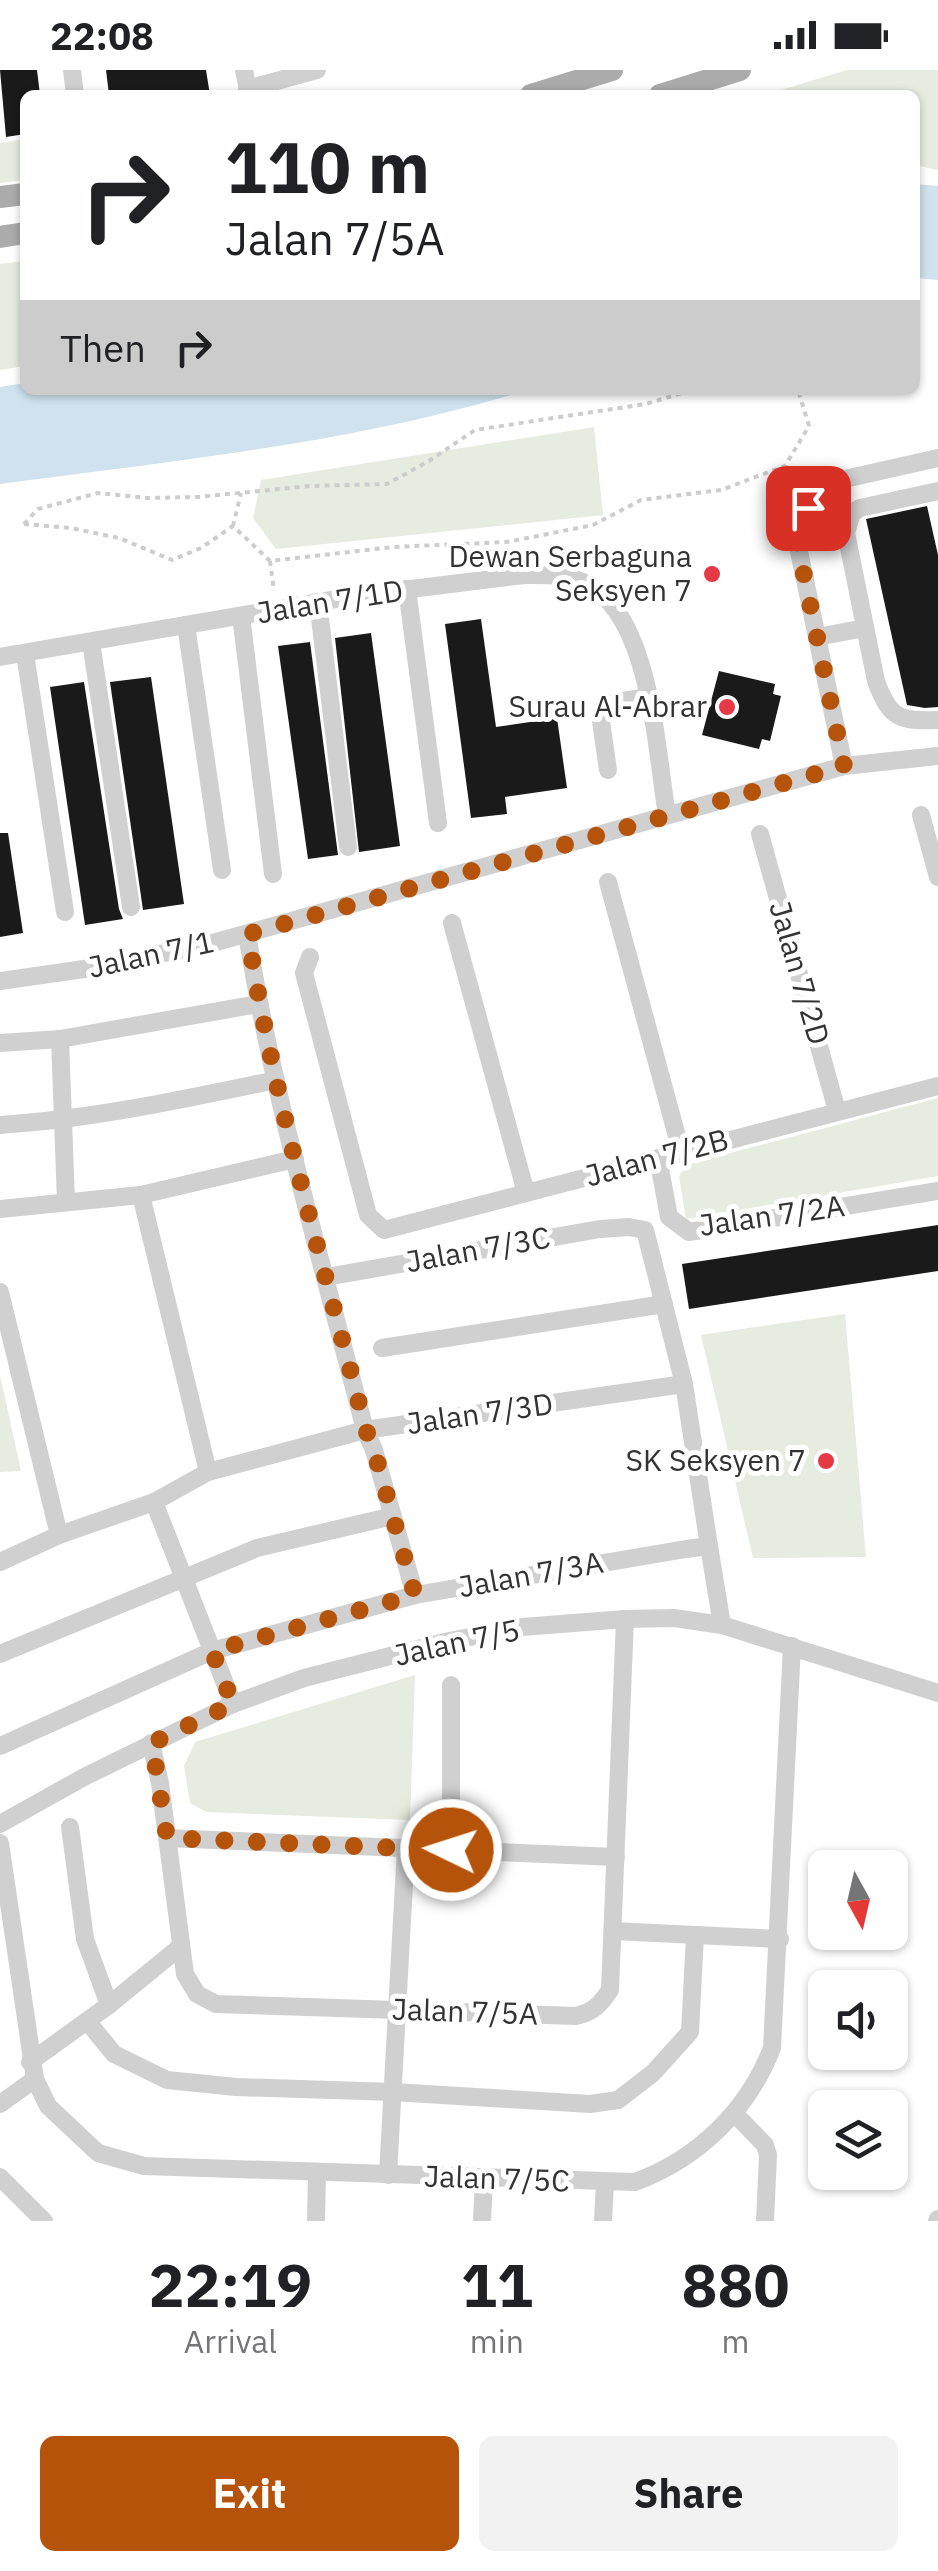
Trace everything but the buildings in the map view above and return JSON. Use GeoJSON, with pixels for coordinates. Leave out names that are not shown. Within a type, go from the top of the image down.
{"type":"FeatureCollection","features":[{"type":"Feature","properties":{"kind":"main road"},"geometry":{"type":"LineString","coordinates":[[547,90],[612,70]]}},
{"type":"Feature","properties":{"kind":"main road"},"geometry":{"type":"LineString","coordinates":[[676,90],[740,70]]}},
{"type":"Feature","properties":{"kind":"street"},"geometry":{"type":"LineString","coordinates":[[247,84],[317,70]]}},
{"type":"Feature","properties":{"kind":"street"},"geometry":{"type":"LineString","coordinates":[[844,766],[796,537],[808,508],[827,483],[938,458]]}},
{"type":"Feature","properties":{"kind":"street"},"geometry":{"type":"LineString","coordinates":[[938,491],[860,508],[847,523],[847,546],[883,700],[892,713],[905,720],[938,720]]}},
{"type":"Feature","properties":{"kind":"street","name":"Jalan 7/1D"},"geometry":{"type":"LineString","coordinates":[[0,657],[407,589],[524,575],[552,575],[584,582],[609,599],[630,628],[648,696],[667,815]]}},
{"type":"Feature","properties":{"kind":"street"},"geometry":{"type":"LineString","coordinates":[[407,589],[438,823]]}},
{"type":"Feature","properties":{"kind":"street"},"geometry":{"type":"LineString","coordinates":[[318,602],[348,847]]}},
{"type":"Feature","properties":{"kind":"street"},"geometry":{"type":"LineString","coordinates":[[241,616],[273,874]]}},
{"type":"Feature","properties":{"kind":"street"},"geometry":{"type":"LineString","coordinates":[[186,625],[222,870]]}},
{"type":"Feature","properties":{"kind":"street"},"geometry":{"type":"LineString","coordinates":[[817,638],[865,628]]}},
{"type":"Feature","properties":{"kind":"street"},"geometry":{"type":"LineString","coordinates":[[90,642],[131,907]]}},
{"type":"Feature","properties":{"kind":"street"},"geometry":{"type":"LineString","coordinates":[[25,654],[65,912]]}},
{"type":"Feature","properties":{"kind":"street"},"geometry":{"type":"LineString","coordinates":[[608,770],[600,714],[610,703],[648,696]]}},
{"type":"Feature","properties":{"kind":"street","name":"Jalan 7/1"},"geometry":{"type":"LineString","coordinates":[[0,982],[91,968],[248,934],[844,766],[938,756]]}},
{"type":"Feature","properties":{"kind":"street"},"geometry":{"type":"LineString","coordinates":[[921,815],[938,876]]}},
{"type":"Feature","properties":{"kind":"street","name":"Jalan 7/2D"},"geometry":{"type":"LineString","coordinates":[[760,834],[837,1111]]}},
{"type":"Feature","properties":{"kind":"street"},"geometry":{"type":"LineString","coordinates":[[608,882],[681,1150]]}},
{"type":"Feature","properties":{"kind":"street"},"geometry":{"type":"LineString","coordinates":[[452,923],[526,1193]]}},
{"type":"Feature","properties":{"kind":"street"},"geometry":{"type":"LineString","coordinates":[[248,934],[258,1004],[295,1159],[366,1430],[415,1595]]}},
{"type":"Feature","properties":{"kind":"street","name":"Jalan 7/2B"},"geometry":{"type":"LineString","coordinates":[[310,957],[304,973],[368,1215],[384,1230],[938,1086]]}},
{"type":"Feature","properties":{"kind":"street"},"geometry":{"type":"LineString","coordinates":[[0,1043],[60,1038],[258,1004]]}},
{"type":"Feature","properties":{"kind":"street"},"geometry":{"type":"LineString","coordinates":[[60,1038],[66,1202]]}},
{"type":"Feature","properties":{"kind":"street"},"geometry":{"type":"LineString","coordinates":[[0,1125],[64,1121],[276,1080]]}},
{"type":"Feature","properties":{"kind":"street","name":"Jalan 7/2A"},"geometry":{"type":"LineString","coordinates":[[658,1158],[669,1216],[689,1232],[938,1191]]}},
{"type":"Feature","properties":{"kind":"street"},"geometry":{"type":"LineString","coordinates":[[0,1210],[141,1195],[295,1159]]}},
{"type":"Feature","properties":{"kind":"street"},"geometry":{"type":"LineString","coordinates":[[141,1195],[208,1472]]}},
{"type":"Feature","properties":{"kind":"street","name":"Jalan 7/3C"},"geometry":{"type":"LineString","coordinates":[[326,1277],[630,1227],[645,1230],[664,1304]]}},
{"type":"Feature","properties":{"kind":"street"},"geometry":{"type":"LineString","coordinates":[[0,1292],[58,1535]]}},
{"type":"Feature","properties":{"kind":"street"},"geometry":{"type":"LineString","coordinates":[[382,1348],[664,1304],[684,1384],[722,1625]]}},
{"type":"Feature","properties":{"kind":"street","name":"Jalan 7/3D"},"geometry":{"type":"LineString","coordinates":[[0,1562],[58,1535],[154,1502],[208,1472],[366,1430],[684,1384]]}},
{"type":"Feature","properties":{"kind":"street"},"geometry":{"type":"LineString","coordinates":[[154,1502],[233,1704]]}},
{"type":"Feature","properties":{"kind":"street"},"geometry":{"type":"LineString","coordinates":[[0,1654],[258,1548],[394,1516]]}},
{"type":"Feature","properties":{"kind":"street","name":"Jalan 7/3A"},"geometry":{"type":"LineString","coordinates":[[0,1746],[212,1651],[415,1595],[709,1546]]}},
{"type":"Feature","properties":{"kind":"street","name":"Jalan 7/5"},"geometry":{"type":"LineString","coordinates":[[0,1824],[233,1704],[304,1678],[522,1627],[674,1618],[722,1625],[938,1693]]}},
{"type":"Feature","properties":{"kind":"street","name":"Jalan 7/5A"},"geometry":{"type":"LineString","coordinates":[[152,1743],[180,1946],[185,1974],[196,1994],[216,2004],[576,2016],[590,2013],[610,1990],[624,1619]]}},
{"type":"Feature","properties":{"kind":"street","name":"Jalan 7/5C"},"geometry":{"type":"LineString","coordinates":[[1,1852],[32,2070],[48,2106],[98,2153],[144,2166],[635,2182],[665,2171],[736,2115],[760,2080],[772,2048],[792,1646]]}},
{"type":"Feature","properties":{"kind":"street"},"geometry":{"type":"LineString","coordinates":[[451,1685],[451,1850]]}},
{"type":"Feature","properties":{"kind":"street"},"geometry":{"type":"LineString","coordinates":[[70,1827],[85,1938],[108,2005]]}},
{"type":"Feature","properties":{"kind":"street"},"geometry":{"type":"LineString","coordinates":[[167,1838],[616,1857]]}},
{"type":"Feature","properties":{"kind":"street"},"geometry":{"type":"LineString","coordinates":[[388,2175],[406,1847]]}},
{"type":"Feature","properties":{"kind":"street"},"geometry":{"type":"LineString","coordinates":[[613,1930],[780,1939]]}},
{"type":"Feature","properties":{"kind":"street"},"geometry":{"type":"LineString","coordinates":[[87,2021],[114,2054],[166,2080],[236,2087],[590,2104],[618,2100],[653,2074],[690,2032],[694,1934]]}},
{"type":"Feature","properties":{"kind":"street"},"geometry":{"type":"LineString","coordinates":[[0,2104],[87,2021],[180,1946]]}},
{"type":"Feature","properties":{"kind":"street"},"geometry":{"type":"LineString","coordinates":[[736,2115],[765,2145],[768,2155],[765,2221]]}},
{"type":"Feature","properties":{"kind":"street"},"geometry":{"type":"LineString","coordinates":[[316,2221],[317,2173]]}},
{"type":"Feature","properties":{"kind":"street"},"geometry":{"type":"LineString","coordinates":[[0,2177],[44,2221]]}},
{"type":"Feature","properties":{"kind":"street"},"geometry":{"type":"LineString","coordinates":[[482,2221],[484,2179]]}},
{"type":"Feature","properties":{"kind":"street"},"geometry":{"type":"LineString","coordinates":[[603,2221],[605,2183]]}},
{"type":"Feature","properties":{"kind":"path"},"geometry":{"type":"LineString","coordinates":[[241,493],[233,526],[201,548],[172,560],[120,538],[24,524],[38,509],[98,493],[148,498],[387,484],[475,430],[646,404],[676,395]]}},
{"type":"Feature","properties":{"kind":"path"},"geometry":{"type":"LineString","coordinates":[[270,561],[393,547],[507,542],[593,525],[641,500],[721,490],[784,466],[809,426],[800,395]]}},
{"type":"Feature","properties":{"kind":"path"},"geometry":{"type":"LineString","coordinates":[[784,466],[800,478],[827,483]]}},
{"type":"Feature","properties":{"kind":"path"},"geometry":{"type":"LineString","coordinates":[[233,526],[270,561],[274,592],[269,611]]}},
{"type":"Feature","properties":{"kind":"shaded area"},"geometry":{"type":"Polygon","coordinates":[[[847,70],[938,70],[938,170],[920,166],[920,90],[781,90],[847,70]]]}},
{"type":"Feature","properties":{"kind":"shaded area"},"geometry":{"type":"Polygon","coordinates":[[[20,140],[20,181],[0,183],[0,143],[20,140]]]}},
{"type":"Feature","properties":{"kind":"shaded area"},"geometry":{"type":"Polygon","coordinates":[[[20,262],[20,367],[0,370],[0,264],[20,262]]]}},
{"type":"Feature","properties":{"kind":"shaded area"},"geometry":{"type":"Polygon","coordinates":[[[594,427],[603,515],[276,549],[253,518],[261,480],[594,427]]]}},
{"type":"Feature","properties":{"kind":"shaded area"},"geometry":{"type":"Polygon","coordinates":[[[938,1098],[938,1176],[686,1219],[679,1176],[689,1164],[938,1098]]]}},
{"type":"Feature","properties":{"kind":"shaded area"},"geometry":{"type":"Polygon","coordinates":[[[845,1314],[866,1557],[753,1558],[701,1335],[845,1314]]]}},
{"type":"Feature","properties":{"kind":"shaded area"},"geometry":{"type":"Polygon","coordinates":[[[0,1375],[21,1471],[0,1472],[0,1375]]]}},
{"type":"Feature","properties":{"kind":"shaded area"},"geometry":{"type":"Polygon","coordinates":[[[415,1675],[410,1820],[206,1812],[190,1803],[184,1766],[195,1742],[415,1675]]]}},
{"type":"Feature","properties":{"kind":"water"},"geometry":{"type":"Polygon","coordinates":[[[920,184],[938,186],[938,280],[920,278],[920,184]]]}},
{"type":"Feature","properties":{"kind":"water"},"geometry":{"type":"Polygon","coordinates":[[[20,384],[20,395],[509,395],[332,437],[0,484],[0,387],[20,384]]]}},
{"type":"Feature","properties":{"kind":"place","name":"Dewan Serbaguna Seksyen 7"},"geometry":{"type":"Point","coordinates":[712,574]}},
{"type":"Feature","properties":{"kind":"place","name":"Surau Al-Abrar"},"geometry":{"type":"Point","coordinates":[727,707]}},
{"type":"Feature","properties":{"kind":"place","name":"SK Seksyen 7"},"geometry":{"type":"Point","coordinates":[826,1461]}},
{"type":"Feature","properties":{"kind":"route"},"geometry":{"type":"LineString","coordinates":[[451,1850],[167,1838],[152,1743],[233,1704],[212,1651],[415,1595],[366,1430],[295,1159],[258,1004],[248,934],[844,766],[796,537],[808,508]]}}]}
